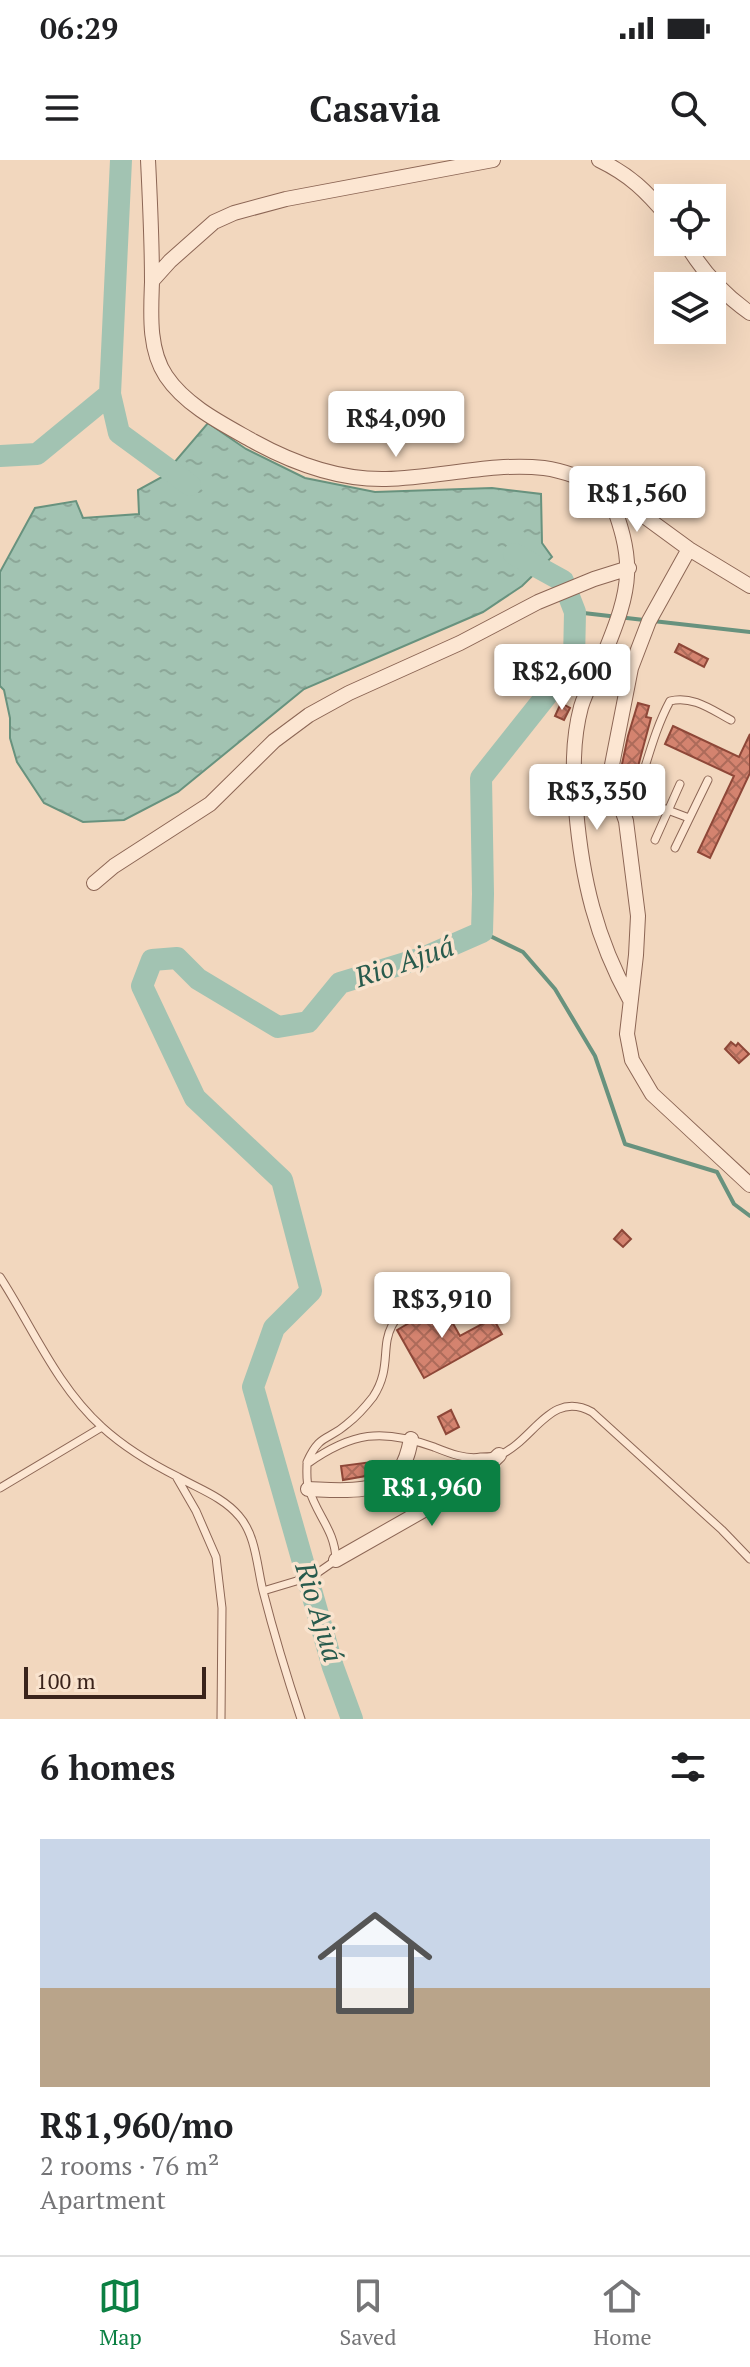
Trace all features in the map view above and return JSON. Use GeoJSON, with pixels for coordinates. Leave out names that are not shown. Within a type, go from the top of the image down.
{"type":"FeatureCollection","features":[{"type":"Feature","properties":{"kind":"street"},"geometry":{"type":"LineString","coordinates":[[148,160],[152,333],[165,375],[184,398],[259,444],[300,463],[339,475],[385,479],[542,468],[575,474],[607,489],[689,549],[750,586]]}},
{"type":"Feature","properties":{"kind":"street"},"geometry":{"type":"LineString","coordinates":[[152,281],[191,241],[214,222],[234,213],[286,199],[493,160]]}},
{"type":"Feature","properties":{"kind":"street"},"geometry":{"type":"LineString","coordinates":[[599,160],[623,172],[654,201]]}},
{"type":"Feature","properties":{"kind":"street"},"geometry":{"type":"LineString","coordinates":[[694,256],[719,289],[750,313]]}},
{"type":"Feature","properties":{"kind":"street"},"geometry":{"type":"LineString","coordinates":[[607,489],[623,533],[629,568],[625,596],[582,704],[573,744],[580,858],[594,918],[614,971],[630,1000]]}},
{"type":"Feature","properties":{"kind":"street"},"geometry":{"type":"LineString","coordinates":[[689,549],[649,621],[631,668],[611,770],[626,821],[638,916],[627,1034],[632,1060],[652,1094],[750,1185]]}},
{"type":"Feature","properties":{"kind":"street"},"geometry":{"type":"LineString","coordinates":[[94,883],[114,866],[210,804],[257,756],[309,715],[538,602],[629,568]]}},
{"type":"Feature","properties":{"kind":"street"},"geometry":{"type":"LineString","coordinates":[[308,1489],[340,1490],[369,1487],[386,1481],[399,1470],[411,1439]]}},
{"type":"Feature","properties":{"kind":"street"},"geometry":{"type":"LineString","coordinates":[[336,1560],[472,1481],[499,1455]]}},
{"type":"Feature","properties":{"kind":"lane"},"geometry":{"type":"LineString","coordinates":[[626,821],[670,701],[682,698],[694,701],[731,720]]}},
{"type":"Feature","properties":{"kind":"lane"},"geometry":{"type":"LineString","coordinates":[[675,848],[708,780]]}},
{"type":"Feature","properties":{"kind":"lane"},"geometry":{"type":"LineString","coordinates":[[655,840],[680,784]]}},
{"type":"Feature","properties":{"kind":"lane"},"geometry":{"type":"LineString","coordinates":[[615,790],[689,818]]}},
{"type":"Feature","properties":{"kind":"lane"},"geometry":{"type":"LineString","coordinates":[[0,1277],[44,1355],[74,1397],[102,1427],[176,1477],[216,1496],[241,1517],[251,1539],[301,1719]]}},
{"type":"Feature","properties":{"kind":"lane"},"geometry":{"type":"LineString","coordinates":[[263,1591],[313,1576],[336,1560],[336,1546],[330,1530],[308,1489],[307,1464],[313,1449],[324,1437],[346,1426],[372,1397],[382,1377],[388,1333],[396,1316],[431,1293],[449,1291],[461,1298],[472,1312]]}},
{"type":"Feature","properties":{"kind":"lane"},"geometry":{"type":"LineString","coordinates":[[307,1464],[331,1447],[361,1438],[387,1435],[411,1439],[473,1459],[499,1455],[552,1412],[566,1405],[579,1405],[592,1412],[750,1559]]}},
{"type":"Feature","properties":{"kind":"lane"},"geometry":{"type":"LineString","coordinates":[[0,1488],[102,1427]]}},
{"type":"Feature","properties":{"kind":"lane"},"geometry":{"type":"LineString","coordinates":[[176,1477],[196,1511],[216,1557],[222,1608],[221,1719]]}},
{"type":"Feature","properties":{"kind":"water"},"geometry":{"type":"Polygon","coordinates":[[[208,423],[246,449],[305,478],[375,492],[492,488],[541,494],[542,543],[552,557],[522,586],[483,612],[304,689],[178,792],[124,820],[83,822],[44,803],[17,762],[10,738],[10,718],[4,690],[0,686],[0,572],[35,508],[76,501],[83,518],[139,514],[138,490],[162,477],[208,423]]]}},
{"type":"Feature","properties":{"kind":"building"},"geometry":{"type":"Polygon","coordinates":[[[679,644],[708,659],[704,667],[675,652],[679,644]]]}},
{"type":"Feature","properties":{"kind":"building"},"geometry":{"type":"Polygon","coordinates":[[[561,703],[570,708],[564,720],[555,716],[561,703]]]}},
{"type":"Feature","properties":{"kind":"building"},"geometry":{"type":"Polygon","coordinates":[[[638,703],[649,706],[646,717],[651,718],[636,774],[621,769],[638,703]]]}},
{"type":"Feature","properties":{"kind":"building"},"geometry":{"type":"Polygon","coordinates":[[[673,726],[739,757],[750,734],[750,773],[710,858],[698,852],[734,776],[665,744],[673,726]]]}},
{"type":"Feature","properties":{"kind":"building"},"geometry":{"type":"Polygon","coordinates":[[[731,1042],[736,1046],[738,1043],[749,1054],[739,1063],[725,1049],[731,1042]]]}},
{"type":"Feature","properties":{"kind":"building"},"geometry":{"type":"Polygon","coordinates":[[[622,1230],[631,1239],[623,1247],[614,1239],[622,1230]]]}},
{"type":"Feature","properties":{"kind":"building"},"geometry":{"type":"Polygon","coordinates":[[[442,1304],[460,1336],[493,1318],[502,1334],[424,1378],[397,1330],[442,1304]]]}},
{"type":"Feature","properties":{"kind":"building"},"geometry":{"type":"Polygon","coordinates":[[[451,1410],[459,1427],[446,1434],[438,1417],[451,1410]]]}},
{"type":"Feature","properties":{"kind":"building"},"geometry":{"type":"Polygon","coordinates":[[[379,1461],[381,1472],[343,1480],[341,1466],[379,1461]]]}},
{"type":"Feature","properties":{"kind":"waterway"},"geometry":{"type":"LineString","coordinates":[[121,160],[110,394],[119,433],[190,485]]}},
{"type":"Feature","properties":{"kind":"waterway"},"geometry":{"type":"LineString","coordinates":[[0,456],[37,454],[110,394]]}},
{"type":"Feature","properties":{"kind":"waterway","name":"Rio Ajuá"},"geometry":{"type":"LineString","coordinates":[[352,1719],[333,1667],[253,1387],[274,1328],[311,1291],[282,1180],[195,1098],[142,986],[152,960],[177,958],[198,979],[278,1027],[308,1022],[340,983],[425,957],[482,932],[481,778],[574,661],[575,612],[563,581],[514,554]]}},
{"type":"Feature","properties":{"kind":"waterway"},"geometry":{"type":"LineString","coordinates":[[575,612],[644,620]]}},
{"type":"Feature","properties":{"kind":"waterway"},"geometry":{"type":"LineString","coordinates":[[653,621],[750,632]]}},
{"type":"Feature","properties":{"kind":"waterway"},"geometry":{"type":"LineString","coordinates":[[482,932],[523,952],[555,989],[595,1056],[625,1144],[717,1172],[734,1204],[750,1216]]}}]}
